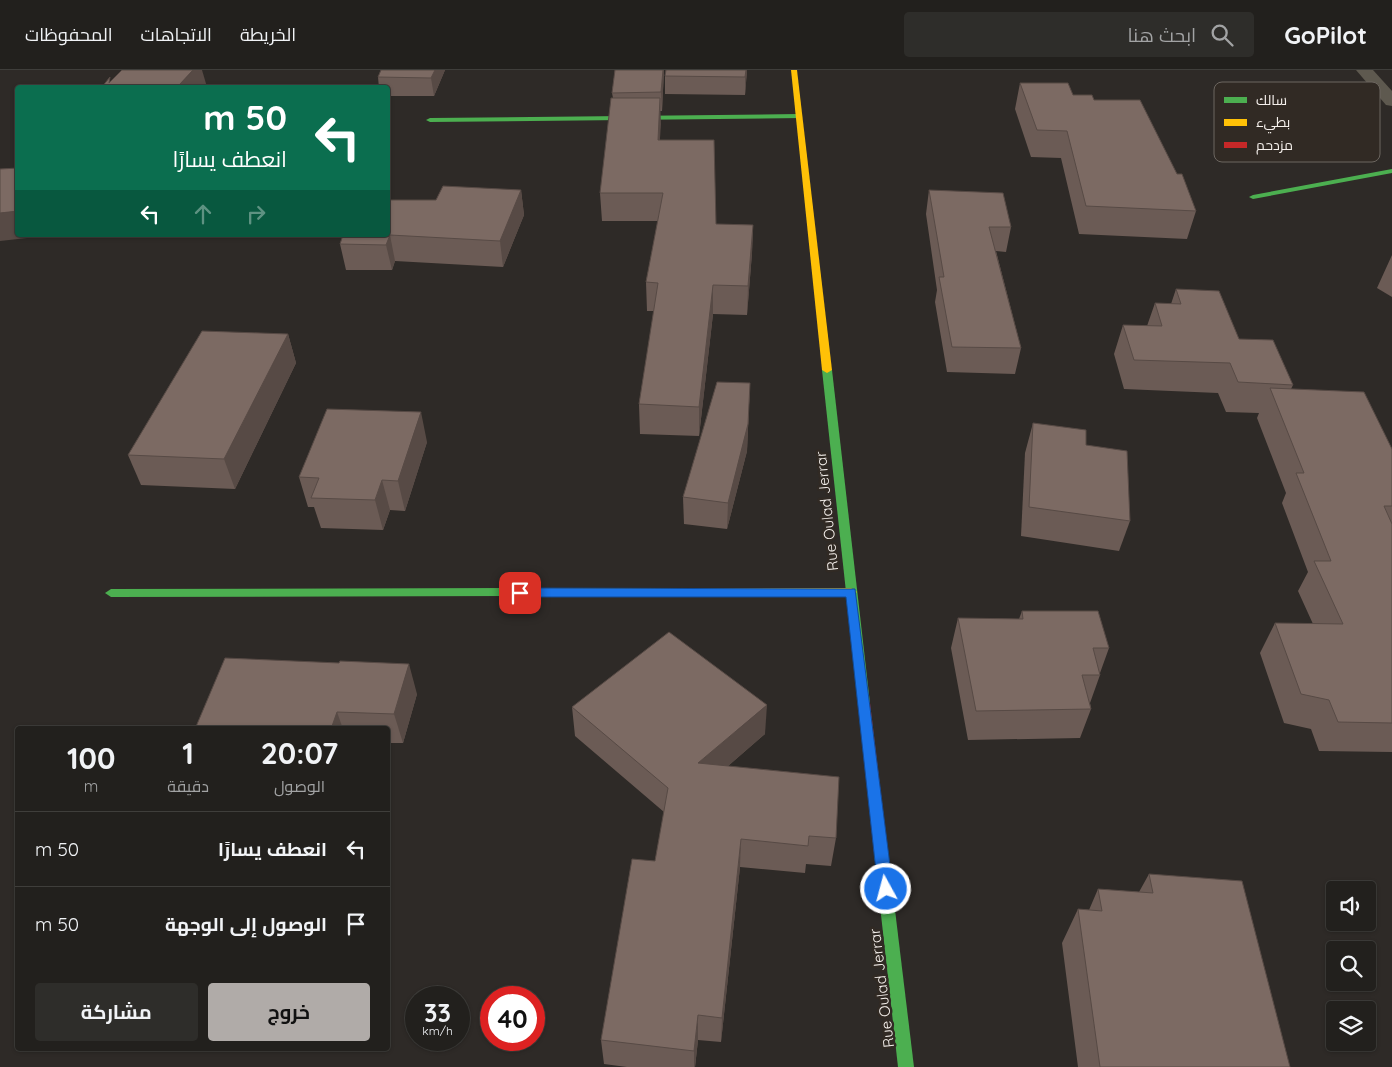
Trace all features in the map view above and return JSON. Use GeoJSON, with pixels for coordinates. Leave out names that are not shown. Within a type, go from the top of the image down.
{"type":"FeatureCollection","features":[{"type":"Feature","properties":{"kind":"street","name":"Rue Oulad Jerrar"},"geometry":{"type":"LineString","coordinates":[[794,70],[851,592],[906,1067]]}},
{"type":"Feature","properties":{"kind":"street"},"geometry":{"type":"LineString","coordinates":[[1364,70],[1375,82]]}},
{"type":"Feature","properties":{"kind":"street"},"geometry":{"type":"LineString","coordinates":[[1380,88],[1392,101]]}},
{"type":"Feature","properties":{"kind":"street"},"geometry":{"type":"LineString","coordinates":[[430,120],[799,116]]}},
{"type":"Feature","properties":{"kind":"street"},"geometry":{"type":"LineString","coordinates":[[1253,197],[1392,171]]}},
{"type":"Feature","properties":{"kind":"street"},"geometry":{"type":"LineString","coordinates":[[111,593],[851,592]]}},
{"type":"Feature","properties":{"kind":"building"},"geometry":{"type":"Polygon","coordinates":[[[122,70],[193,70],[180,84],[183,85],[103,85],[110,77],[109,83],[122,70]]]}},
{"type":"Feature","properties":{"kind":"building"},"geometry":{"type":"Polygon","coordinates":[[[381,70],[435,70],[431,78],[378,77],[381,70]]]}},
{"type":"Feature","properties":{"kind":"building"},"geometry":{"type":"Polygon","coordinates":[[[615,70],[663,70],[661,92],[612,93],[615,70]]]}},
{"type":"Feature","properties":{"kind":"building"},"geometry":{"type":"Polygon","coordinates":[[[666,70],[746,70],[745,77],[665,76],[666,70]]]}},
{"type":"Feature","properties":{"kind":"building"},"geometry":{"type":"Polygon","coordinates":[[[1020,83],[1068,83],[1073,95],[1092,95],[1094,100],[1140,100],[1177,174],[1182,174],[1196,211],[1086,206],[1067,131],[1037,130],[1020,83]]]}},
{"type":"Feature","properties":{"kind":"building"},"geometry":{"type":"Polygon","coordinates":[[[611,98],[660,98],[658,140],[714,140],[716,224],[753,225],[748,286],[713,285],[699,407],[639,404],[658,283],[646,282],[663,193],[600,193],[611,98]]]}},
{"type":"Feature","properties":{"kind":"building"},"geometry":{"type":"Polygon","coordinates":[[[15,168],[15,211],[0,213],[0,169],[15,168]]]}},
{"type":"Feature","properties":{"kind":"building"},"geometry":{"type":"Polygon","coordinates":[[[443,186],[521,190],[500,241],[390,235],[390,200],[436,200],[443,186]]]}},
{"type":"Feature","properties":{"kind":"building"},"geometry":{"type":"Polygon","coordinates":[[[929,190],[1003,193],[1011,227],[989,227],[1021,348],[952,347],[939,277],[944,277],[929,190]]]}},
{"type":"Feature","properties":{"kind":"building"},"geometry":{"type":"Polygon","coordinates":[[[342,237],[389,237],[386,245],[340,244],[342,237]]]}},
{"type":"Feature","properties":{"kind":"building"},"geometry":{"type":"Polygon","coordinates":[[[1176,289],[1219,291],[1239,339],[1273,340],[1293,385],[1238,382],[1230,363],[1134,360],[1123,325],[1162,326],[1155,303],[1181,304],[1176,289]]]}},
{"type":"Feature","properties":{"kind":"building"},"geometry":{"type":"Polygon","coordinates":[[[202,331],[288,334],[224,459],[128,455],[202,331]]]}},
{"type":"Feature","properties":{"kind":"building"},"geometry":{"type":"Polygon","coordinates":[[[717,382],[750,383],[748,424],[728,503],[683,497],[717,382]]]}},
{"type":"Feature","properties":{"kind":"building"},"geometry":{"type":"Polygon","coordinates":[[[1270,388],[1364,392],[1392,449],[1392,506],[1384,506],[1392,524],[1392,723],[1338,722],[1329,700],[1301,694],[1275,623],[1343,624],[1314,561],[1331,561],[1296,473],[1304,473],[1270,388]]]}},
{"type":"Feature","properties":{"kind":"building"},"geometry":{"type":"Polygon","coordinates":[[[327,409],[421,412],[398,481],[382,480],[375,500],[311,498],[319,478],[299,477],[327,409]]]}},
{"type":"Feature","properties":{"kind":"building"},"geometry":{"type":"Polygon","coordinates":[[[1033,423],[1086,430],[1086,445],[1127,451],[1130,521],[1029,507],[1033,423]]]}},
{"type":"Feature","properties":{"kind":"building"},"geometry":{"type":"Polygon","coordinates":[[[1022,611],[1098,611],[1109,648],[1093,648],[1100,675],[1082,675],[1091,709],[976,711],[958,618],[1023,619],[1022,611]]]}},
{"type":"Feature","properties":{"kind":"building"},"geometry":{"type":"Polygon","coordinates":[[[669,632],[767,705],[698,763],[839,777],[836,838],[809,836],[808,846],[741,839],[722,1018],[698,1015],[694,1051],[601,1040],[632,859],[655,861],[668,788],[572,707],[669,632]]]}},
{"type":"Feature","properties":{"kind":"building"},"geometry":{"type":"Polygon","coordinates":[[[225,658],[409,664],[394,714],[337,712],[332,726],[196,726],[225,658]]]}},
{"type":"Feature","properties":{"kind":"building"},"geometry":{"type":"Polygon","coordinates":[[[1149,874],[1242,881],[1290,1067],[1100,1067],[1078,909],[1102,911],[1098,889],[1153,893],[1149,874]]]}},
{"type":"Feature","properties":{"kind":"traffic: fast"},"geometry":{"type":"LineString","coordinates":[[430,120],[799,116]]}},
{"type":"Feature","properties":{"kind":"traffic: fast"},"geometry":{"type":"LineString","coordinates":[[1253,197],[1392,171]]}},
{"type":"Feature","properties":{"kind":"traffic: fast"},"geometry":{"type":"LineString","coordinates":[[827,370],[864,703]]}},
{"type":"Feature","properties":{"kind":"traffic: fast"},"geometry":{"type":"LineString","coordinates":[[111,593],[509,592]]}},
{"type":"Feature","properties":{"kind":"traffic: fast"},"geometry":{"type":"LineString","coordinates":[[881,852],[906,1067]]}},
{"type":"Feature","properties":{"kind":"traffic: slow"},"geometry":{"type":"LineString","coordinates":[[794,70],[827,370]]}},
{"type":"Feature","properties":{"kind":"traffic: slow"},"geometry":{"type":"LineString","coordinates":[[509,592],[851,592]]}},
{"type":"Feature","properties":{"kind":"traffic: jam"},"geometry":{"type":"LineString","coordinates":[[864,703],[881,852]]}},
{"type":"Feature","properties":{"kind":"route"},"geometry":{"type":"LineString","coordinates":[[520,593],[851,592],[886,889]]}}]}
